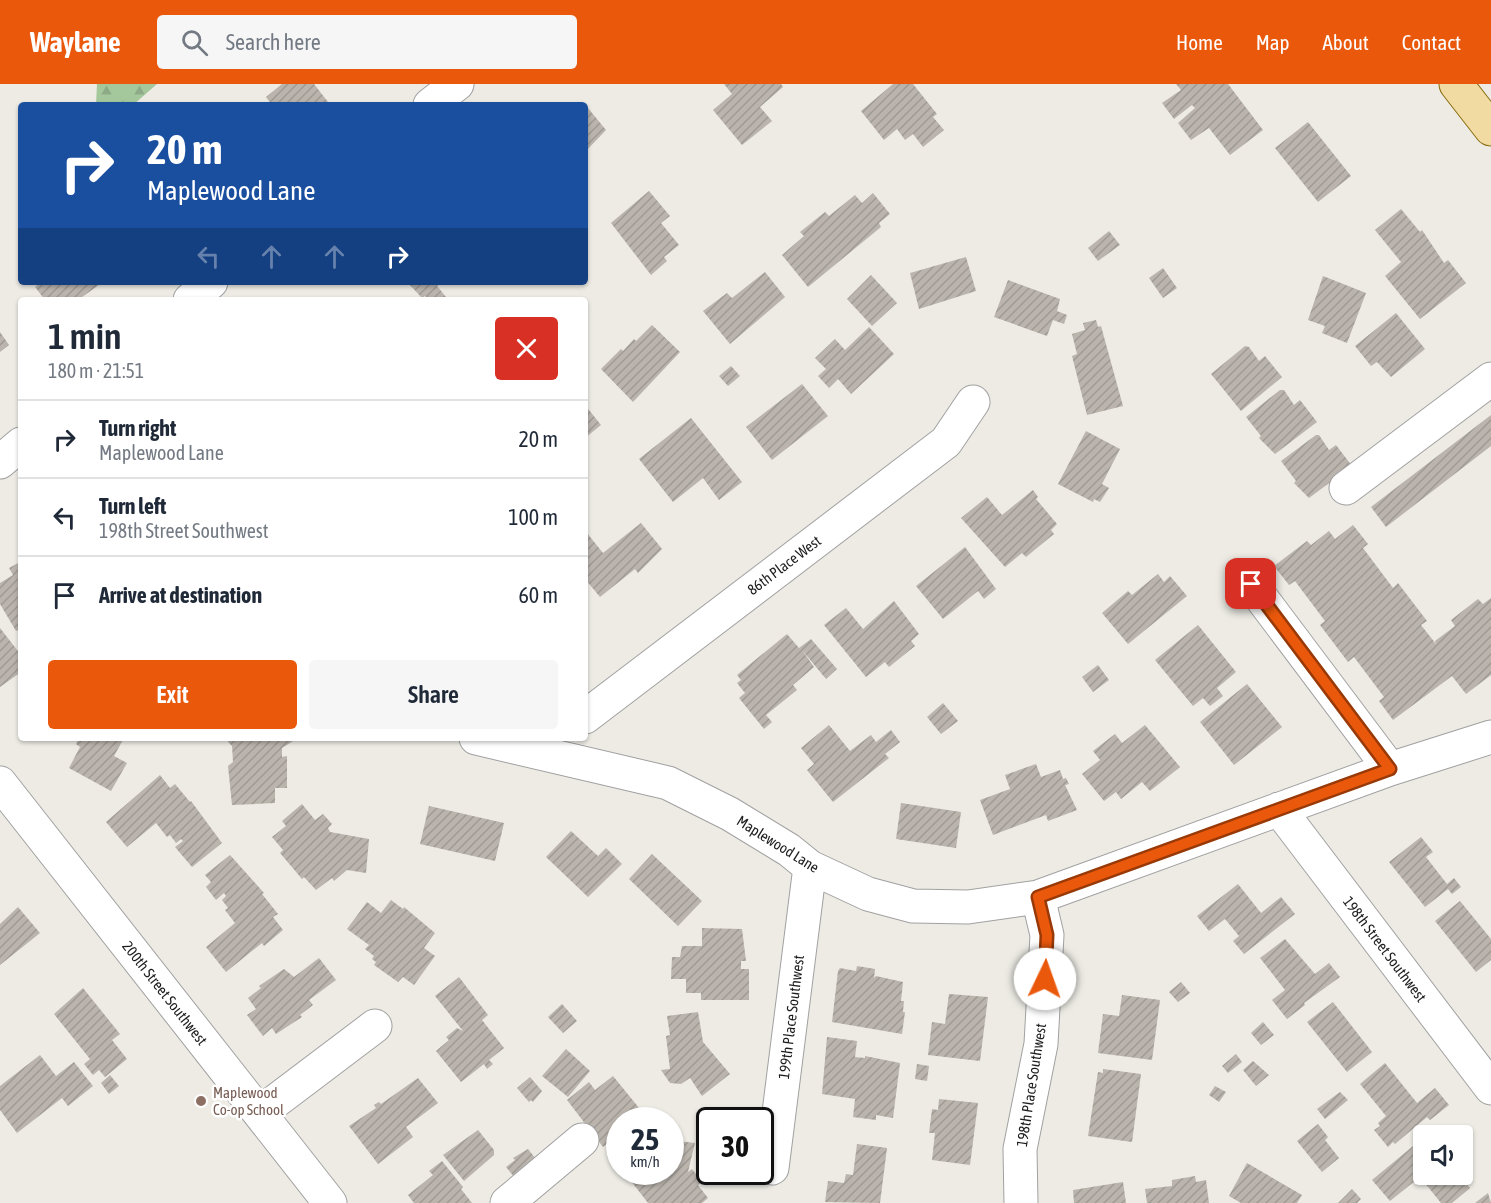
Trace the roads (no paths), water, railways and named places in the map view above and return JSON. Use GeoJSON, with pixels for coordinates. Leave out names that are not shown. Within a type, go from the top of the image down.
{"type":"FeatureCollection","features":[{"type":"Feature","properties":{"kind":"main road"},"geometry":{"type":"LineString","coordinates":[[1456,84],[1491,129]]}},
{"type":"Feature","properties":{"kind":"street"},"geometry":{"type":"LineString","coordinates":[[434,102],[457,84]]}},
{"type":"Feature","properties":{"kind":"street"},"geometry":{"type":"LineString","coordinates":[[194,297],[208,285]]}},
{"type":"Feature","properties":{"kind":"street"},"geometry":{"type":"LineString","coordinates":[[1346,488],[1491,379]]}},
{"type":"Feature","properties":{"kind":"street","name":"86th Place West"},"geometry":{"type":"LineString","coordinates":[[588,715],[946,442],[973,402]]}},
{"type":"Feature","properties":{"kind":"street"},"geometry":{"type":"LineString","coordinates":[[0,462],[18,447]]}},
{"type":"Feature","properties":{"kind":"street"},"geometry":{"type":"LineString","coordinates":[[1251,584],[1390,769]]}},
{"type":"Feature","properties":{"kind":"street","name":"Maplewood Lane"},"geometry":{"type":"LineString","coordinates":[[503,741],[548,746],[668,783],[730,814],[789,850],[810,867],[868,894],[914,906],[968,907],[1038,897],[1390,769],[1491,737]]}},
{"type":"Feature","properties":{"kind":"street","name":"200th Street Southwest"},"geometry":{"type":"LineString","coordinates":[[0,783],[330,1203]]}},
{"type":"Feature","properties":{"kind":"street","name":"198th Street Southwest"},"geometry":{"type":"LineString","coordinates":[[1280,809],[1491,1088]]}},
{"type":"Feature","properties":{"kind":"street","name":"199th Place Southwest"},"geometry":{"type":"LineString","coordinates":[[774,1152],[810,867]]}},
{"type":"Feature","properties":{"kind":"street","name":"198th Place Southwest"},"geometry":{"type":"LineString","coordinates":[[1021,1203],[1020,1149],[1041,1044],[1047,946],[1047,935],[1038,897]]}},
{"type":"Feature","properties":{"kind":"street"},"geometry":{"type":"LineString","coordinates":[[260,1113],[375,1026]]}},
{"type":"Feature","properties":{"kind":"street"},"geometry":{"type":"LineString","coordinates":[[507,1203],[582,1140]]}},
{"type":"Feature","properties":{"kind":"place","name":"Maplewood Co-op School"},"geometry":{"type":"Point","coordinates":[201,1101]}}]}
